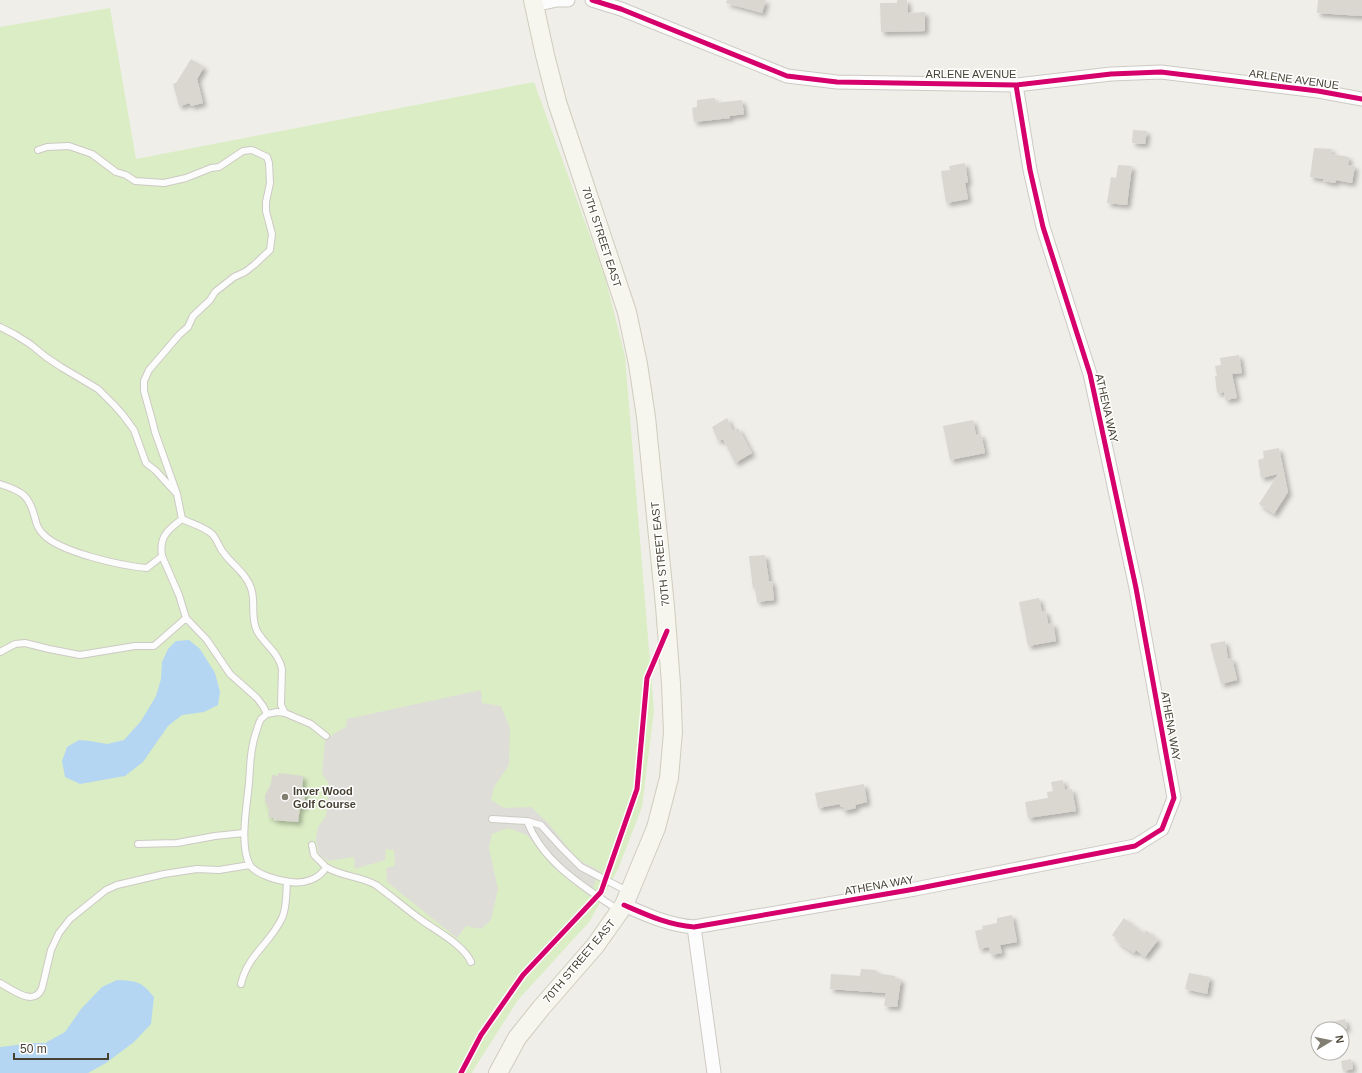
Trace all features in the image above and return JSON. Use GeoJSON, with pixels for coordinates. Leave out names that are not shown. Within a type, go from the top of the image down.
{"type":"FeatureCollection","features":[{"type":"Feature","properties":{"kind":"main road","name":"70TH STREET EAST"},"geometry":{"type":"LineString","coordinates":[[498,1073],[517,1038],[591,951],[625,903],[656,828],[669,778],[673,732],[671,684],[665,613],[646,418],[638,364],[627,312],[557,102],[534,2]]}},
{"type":"Feature","properties":{"kind":"street"},"geometry":{"type":"LineString","coordinates":[[534,2],[568,0]]}},
{"type":"Feature","properties":{"kind":"street","name":"ARLENE AVENUE"},"geometry":{"type":"LineString","coordinates":[[592,0],[621,9],[787,76],[837,82],[1016,85],[1111,74],[1161,72],[1318,91],[1362,99]]}},
{"type":"Feature","properties":{"kind":"street","name":"ATHENA WAY"},"geometry":{"type":"LineString","coordinates":[[625,903],[654,919],[678,926],[694,928],[915,890],[1135,846],[1162,829],[1174,798],[1136,588],[1090,374],[1043,227],[1030,170],[1016,85]]}},
{"type":"Feature","properties":{"kind":"street"},"geometry":{"type":"LineString","coordinates":[[694,928],[714,1073]]}},
{"type":"Feature","properties":{"kind":"lane"},"geometry":{"type":"LineString","coordinates":[[38,150],[47,147],[69,146],[92,154],[116,172],[126,175],[135,181],[164,183],[186,178],[211,168],[218,167],[243,151],[252,150],[267,157],[269,163],[270,184],[266,211],[272,234],[270,250],[264,258],[245,272],[234,277],[215,292],[210,300],[193,316],[188,327],[179,335],[149,370],[144,381],[144,391],[155,432],[177,494],[182,519]]}},
{"type":"Feature","properties":{"kind":"lane"},"geometry":{"type":"LineString","coordinates":[[0,328],[14,334],[61,367],[98,389],[123,415],[134,430],[146,463],[156,471],[177,494]]}},
{"type":"Feature","properties":{"kind":"lane"},"geometry":{"type":"LineString","coordinates":[[0,484],[16,489],[24,494],[32,507],[40,531],[49,540],[61,546],[88,555],[142,568],[147,568],[162,556]]}},
{"type":"Feature","properties":{"kind":"lane"},"geometry":{"type":"LineString","coordinates":[[182,519],[170,528],[163,537],[161,546],[162,556],[179,595],[186,618],[207,640],[230,674],[257,698],[267,714]]}},
{"type":"Feature","properties":{"kind":"lane"},"geometry":{"type":"LineString","coordinates":[[182,519],[201,527],[212,534],[222,551],[240,570],[249,583],[253,594],[253,618],[256,628],[281,663],[281,705],[285,713]]}},
{"type":"Feature","properties":{"kind":"lane"},"geometry":{"type":"LineString","coordinates":[[0,652],[15,644],[25,643],[80,654],[135,646],[154,646],[186,618]]}},
{"type":"Feature","properties":{"kind":"lane"},"geometry":{"type":"LineString","coordinates":[[326,736],[311,724],[285,713],[277,712],[267,714],[261,719],[253,743],[244,833],[245,850],[250,865],[253,869],[268,876],[294,883],[308,881],[320,875],[326,868]]}},
{"type":"Feature","properties":{"kind":"lane"},"geometry":{"type":"LineString","coordinates":[[492,819],[527,821],[541,824],[560,847],[581,867],[625,903]]}},
{"type":"Feature","properties":{"kind":"lane"},"geometry":{"type":"LineString","coordinates":[[527,821],[535,838],[557,865],[585,887],[625,903]]}},
{"type":"Feature","properties":{"kind":"lane"},"geometry":{"type":"LineString","coordinates":[[138,844],[178,844],[215,836],[244,833]]}},
{"type":"Feature","properties":{"kind":"lane"},"geometry":{"type":"LineString","coordinates":[[312,846],[314,855],[326,868],[334,872],[370,881],[449,939],[469,956],[471,962]]}},
{"type":"Feature","properties":{"kind":"lane"},"geometry":{"type":"LineString","coordinates":[[0,983],[27,997],[32,998],[39,994],[42,988],[51,950],[59,934],[70,919],[100,894],[110,888],[164,874],[197,869],[220,870],[250,865]]}},
{"type":"Feature","properties":{"kind":"lane"},"geometry":{"type":"LineString","coordinates":[[241,984],[251,958],[282,919],[284,914],[287,882]]}},
{"type":"Feature","properties":{"kind":"green space","name":"Inver Wood Golf Course"},"geometry":{"type":"Polygon","coordinates":[[[110,8],[136,159],[534,82],[605,277],[625,356],[654,711],[642,807],[618,869],[590,921],[518,1000],[472,1073],[0,1073],[0,27],[110,8]]]}},
{"type":"Feature","properties":{"kind":"shaded area"},"geometry":{"type":"Polygon","coordinates":[[[481,690],[482,703],[501,706],[510,728],[509,765],[494,787],[491,800],[504,808],[531,807],[549,824],[577,859],[600,871],[589,896],[553,867],[527,835],[508,828],[492,834],[489,848],[498,889],[491,920],[481,929],[466,926],[457,938],[387,882],[386,868],[395,866],[394,850],[386,849],[385,860],[355,869],[354,857],[328,861],[319,854],[316,839],[318,827],[326,816],[329,784],[322,773],[325,741],[346,727],[347,719],[481,690]]]}},
{"type":"Feature","properties":{"kind":"water"},"geometry":{"type":"Polygon","coordinates":[[[189,640],[200,649],[215,673],[220,692],[218,705],[204,712],[182,715],[168,726],[143,762],[125,776],[80,784],[65,777],[62,761],[67,747],[79,740],[107,744],[124,740],[141,721],[156,696],[161,679],[162,662],[168,649],[176,641],[189,640]]]}},
{"type":"Feature","properties":{"kind":"water"},"geometry":{"type":"Polygon","coordinates":[[[117,980],[138,983],[146,988],[154,997],[151,1024],[134,1042],[106,1063],[88,1073],[0,1073],[0,1047],[45,1043],[65,1032],[81,1009],[102,987],[117,980]]]}},
{"type":"Feature","properties":{"kind":"building"},"geometry":{"type":"Polygon","coordinates":[[[727,0],[766,0],[762,13],[726,3],[727,0]]]}},
{"type":"Feature","properties":{"kind":"building"},"geometry":{"type":"Polygon","coordinates":[[[897,0],[907,0],[908,13],[925,12],[925,31],[881,32],[880,3],[897,3],[897,0]]]}},
{"type":"Feature","properties":{"kind":"building"},"geometry":{"type":"Polygon","coordinates":[[[1318,0],[1362,0],[1362,16],[1317,13],[1318,0]]]}},
{"type":"Feature","properties":{"kind":"building"},"geometry":{"type":"Polygon","coordinates":[[[191,59],[204,67],[197,79],[203,103],[191,106],[190,103],[179,106],[173,84],[176,83],[191,59]]]}},
{"type":"Feature","properties":{"kind":"building"},"geometry":{"type":"Polygon","coordinates":[[[715,98],[715,103],[742,100],[744,114],[730,116],[730,118],[694,122],[692,108],[697,107],[697,100],[715,98]]]}},
{"type":"Feature","properties":{"kind":"building"},"geometry":{"type":"Polygon","coordinates":[[[1133,130],[1147,131],[1145,144],[1132,143],[1133,130]]]}},
{"type":"Feature","properties":{"kind":"building"},"geometry":{"type":"Polygon","coordinates":[[[1314,148],[1332,149],[1331,154],[1349,157],[1348,165],[1355,166],[1352,183],[1336,180],[1335,183],[1323,181],[1324,179],[1310,177],[1314,148]]]}},
{"type":"Feature","properties":{"kind":"building"},"geometry":{"type":"Polygon","coordinates":[[[965,163],[968,182],[965,183],[968,199],[946,203],[941,171],[950,170],[949,166],[965,163]]]}},
{"type":"Feature","properties":{"kind":"building"},"geometry":{"type":"Polygon","coordinates":[[[1118,165],[1132,166],[1127,205],[1107,203],[1111,177],[1116,178],[1118,165]]]}},
{"type":"Feature","properties":{"kind":"building"},"geometry":{"type":"Polygon","coordinates":[[[1239,355],[1242,373],[1232,374],[1237,398],[1225,400],[1224,392],[1217,393],[1215,376],[1217,376],[1215,366],[1221,365],[1220,358],[1239,355]]]}},
{"type":"Feature","properties":{"kind":"building"},"geometry":{"type":"Polygon","coordinates":[[[727,418],[733,431],[738,428],[752,453],[735,463],[723,439],[718,441],[712,427],[727,418]]]}},
{"type":"Feature","properties":{"kind":"building"},"geometry":{"type":"Polygon","coordinates":[[[973,420],[976,435],[981,434],[985,453],[950,460],[943,426],[973,420]]]}},
{"type":"Feature","properties":{"kind":"building"},"geometry":{"type":"Polygon","coordinates":[[[1279,448],[1288,492],[1274,514],[1259,504],[1278,474],[1261,478],[1258,460],[1264,458],[1263,451],[1279,448]]]}},
{"type":"Feature","properties":{"kind":"building"},"geometry":{"type":"Polygon","coordinates":[[[765,555],[769,581],[772,581],[774,600],[757,602],[755,588],[753,589],[749,556],[765,555]]]}},
{"type":"Feature","properties":{"kind":"building"},"geometry":{"type":"Polygon","coordinates":[[[1039,598],[1042,612],[1046,611],[1048,624],[1053,623],[1056,641],[1028,646],[1019,602],[1039,598]]]}},
{"type":"Feature","properties":{"kind":"building"},"geometry":{"type":"Polygon","coordinates":[[[1225,641],[1228,659],[1232,658],[1237,680],[1221,684],[1210,644],[1225,641]]]}},
{"type":"Feature","properties":{"kind":"building","name":"Inver Wood Golf Course"},"geometry":{"type":"Polygon","coordinates":[[[278,773],[303,776],[302,790],[305,792],[304,807],[300,807],[298,822],[273,820],[274,818],[268,817],[269,808],[265,802],[265,795],[271,784],[272,775],[278,776],[278,773]]]}},
{"type":"Feature","properties":{"kind":"building"},"geometry":{"type":"Polygon","coordinates":[[[1063,780],[1065,790],[1072,789],[1076,811],[1028,818],[1025,802],[1048,798],[1047,792],[1053,791],[1051,782],[1063,780]]]}},
{"type":"Feature","properties":{"kind":"building"},"geometry":{"type":"Polygon","coordinates":[[[864,784],[867,802],[855,805],[856,808],[843,811],[843,807],[840,807],[840,804],[818,808],[815,793],[864,784]]]}},
{"type":"Feature","properties":{"kind":"building"},"geometry":{"type":"Polygon","coordinates":[[[1012,915],[1017,942],[1000,945],[1002,953],[991,955],[989,947],[979,949],[975,931],[983,929],[982,926],[997,923],[997,918],[1012,915]]]}},
{"type":"Feature","properties":{"kind":"building"},"geometry":{"type":"Polygon","coordinates":[[[1124,918],[1144,933],[1146,930],[1158,940],[1145,957],[1136,950],[1134,953],[1117,942],[1118,940],[1112,935],[1124,918]]]}},
{"type":"Feature","properties":{"kind":"building"},"geometry":{"type":"Polygon","coordinates":[[[861,969],[876,970],[876,973],[895,976],[895,978],[901,979],[897,1007],[884,1006],[886,993],[830,989],[831,974],[860,976],[861,969]]]}},
{"type":"Feature","properties":{"kind":"building"},"geometry":{"type":"Polygon","coordinates":[[[1189,973],[1210,977],[1207,994],[1185,989],[1189,973]]]}},
{"type":"Feature","properties":{"kind":"building"},"geometry":{"type":"Polygon","coordinates":[[[1350,1059],[1353,1069],[1343,1071],[1341,1061],[1350,1061],[1350,1059]]]}},
{"type":"Feature","properties":{"kind":"cycle path"},"geometry":{"type":"LineString","coordinates":[[592,0],[621,9],[787,76],[837,82],[1016,85],[1111,74],[1161,72],[1318,91],[1362,99]]}},
{"type":"Feature","properties":{"kind":"cycle path"},"geometry":{"type":"LineString","coordinates":[[624,905],[666,922],[694,927],[915,889],[1135,846],[1162,829],[1174,798],[1136,588],[1090,374],[1043,227],[1030,170],[1016,85]]}},
{"type":"Feature","properties":{"kind":"cycle path"},"geometry":{"type":"LineString","coordinates":[[461,1073],[481,1035],[523,975],[601,892],[637,789],[647,678],[667,631]]}},
{"type":"Feature","properties":{"kind":"place","name":"Inver Wood Golf Course"},"geometry":{"type":"Point","coordinates":[285,797]}}]}
